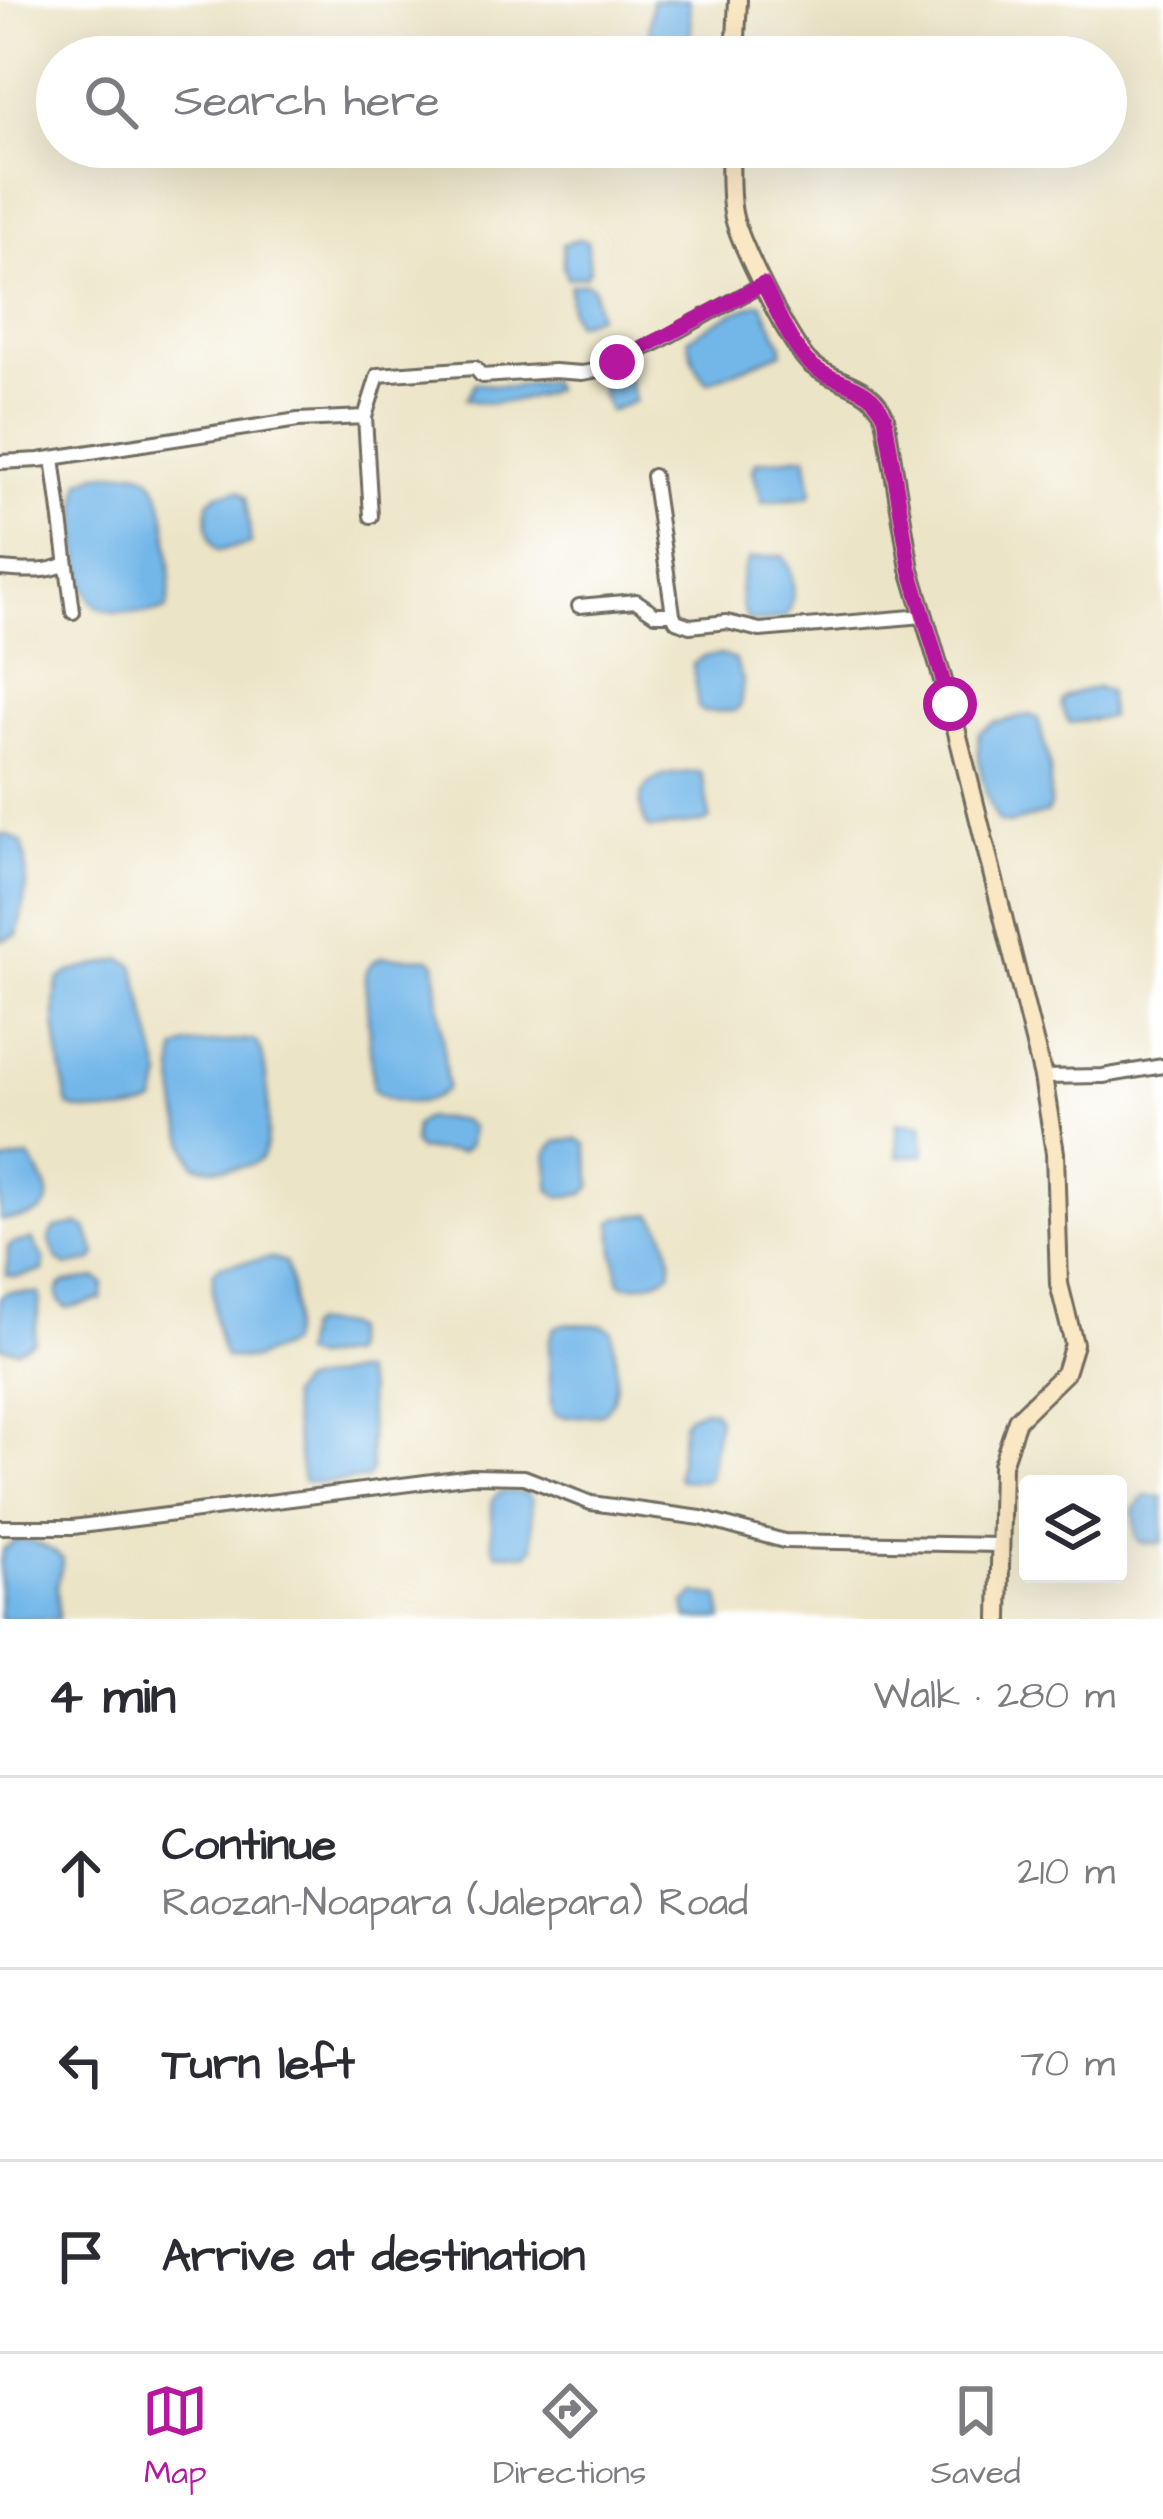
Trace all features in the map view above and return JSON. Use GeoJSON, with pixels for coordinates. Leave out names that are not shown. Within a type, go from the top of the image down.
{"type":"FeatureCollection","features":[{"type":"Feature","properties":{"kind":"main road"},"geometry":{"type":"LineString","coordinates":[[736,36],[738,0]]}},
{"type":"Feature","properties":{"kind":"main road"},"geometry":{"type":"LineString","coordinates":[[731,168],[733,216],[741,243],[803,357],[824,373],[864,390],[881,409],[910,569],[950,704],[1043,1077],[1055,1153],[1059,1284],[1073,1344],[1065,1373],[1017,1420],[1002,1465],[999,1619]]}},
{"type":"Feature","properties":{"kind":"street"},"geometry":{"type":"LineString","coordinates":[[371,516],[365,417],[378,375],[475,368],[482,376],[599,370],[763,284]]}},
{"type":"Feature","properties":{"kind":"street"},"geometry":{"type":"LineString","coordinates":[[0,462],[298,420],[365,417]]}},
{"type":"Feature","properties":{"kind":"street"},"geometry":{"type":"LineString","coordinates":[[53,458],[73,612]]}},
{"type":"Feature","properties":{"kind":"street"},"geometry":{"type":"LineString","coordinates":[[653,476],[676,621],[690,626],[728,622],[760,631],[924,616]]}},
{"type":"Feature","properties":{"kind":"street"},"geometry":{"type":"LineString","coordinates":[[0,569],[37,570],[65,564]]}},
{"type":"Feature","properties":{"kind":"street"},"geometry":{"type":"LineString","coordinates":[[579,606],[636,601],[655,614],[673,614]]}},
{"type":"Feature","properties":{"kind":"street"},"geometry":{"type":"LineString","coordinates":[[1043,1077],[1103,1076],[1163,1066]]}},
{"type":"Feature","properties":{"kind":"street"},"geometry":{"type":"LineString","coordinates":[[0,1527],[95,1525],[472,1476],[524,1477],[591,1503],[701,1518],[784,1541],[999,1545]]}},
{"type":"Feature","properties":{"kind":"water"},"geometry":{"type":"Polygon","coordinates":[[[652,0],[689,0],[691,36],[649,36],[652,0]]]}},
{"type":"Feature","properties":{"kind":"water"},"geometry":{"type":"Polygon","coordinates":[[[587,241],[590,270],[585,276],[567,278],[563,244],[587,241]]]}},
{"type":"Feature","properties":{"kind":"water"},"geometry":{"type":"Polygon","coordinates":[[[570,285],[593,287],[598,315],[575,324],[570,285]]]}},
{"type":"Feature","properties":{"kind":"water"},"geometry":{"type":"Polygon","coordinates":[[[759,303],[782,352],[708,382],[697,368],[688,338],[759,303]]]}},
{"type":"Feature","properties":{"kind":"water"},"geometry":{"type":"Polygon","coordinates":[[[628,378],[635,401],[609,411],[602,387],[628,378]]]}},
{"type":"Feature","properties":{"kind":"water"},"geometry":{"type":"Polygon","coordinates":[[[550,381],[553,390],[521,400],[487,403],[466,399],[475,383],[512,387],[550,381]]]}},
{"type":"Feature","properties":{"kind":"water"},"geometry":{"type":"Polygon","coordinates":[[[806,456],[809,497],[762,502],[753,470],[756,462],[806,456]]]}},
{"type":"Feature","properties":{"kind":"water"},"geometry":{"type":"Polygon","coordinates":[[[137,471],[152,480],[162,502],[169,598],[166,610],[114,612],[91,600],[85,586],[78,549],[79,493],[81,481],[98,474],[137,471]]]}},
{"type":"Feature","properties":{"kind":"water"},"geometry":{"type":"Polygon","coordinates":[[[239,491],[246,497],[251,544],[218,551],[209,535],[208,502],[218,494],[239,491]]]}},
{"type":"Feature","properties":{"kind":"water"},"geometry":{"type":"Polygon","coordinates":[[[783,555],[793,586],[786,617],[748,620],[740,589],[746,566],[750,559],[783,555]]]}},
{"type":"Feature","properties":{"kind":"water"},"geometry":{"type":"Polygon","coordinates":[[[704,656],[735,660],[743,681],[740,706],[735,711],[703,712],[698,707],[693,664],[704,656]]]}},
{"type":"Feature","properties":{"kind":"water"},"geometry":{"type":"Polygon","coordinates":[[[1097,688],[1108,691],[1110,717],[1070,723],[1062,706],[1066,696],[1097,688]]]}},
{"type":"Feature","properties":{"kind":"water"},"geometry":{"type":"Polygon","coordinates":[[[1030,715],[1038,719],[1050,767],[1050,807],[1047,813],[1009,824],[999,822],[983,779],[979,733],[994,723],[1030,715]]]}},
{"type":"Feature","properties":{"kind":"water"},"geometry":{"type":"Polygon","coordinates":[[[699,772],[710,818],[647,826],[641,799],[644,789],[661,777],[699,772]]]}},
{"type":"Feature","properties":{"kind":"water"},"geometry":{"type":"Polygon","coordinates":[[[0,835],[22,843],[26,877],[17,935],[0,941],[0,835]]]}},
{"type":"Feature","properties":{"kind":"water"},"geometry":{"type":"Polygon","coordinates":[[[383,957],[435,962],[447,1087],[433,1099],[400,1101],[373,1089],[365,977],[371,964],[383,957]]]}},
{"type":"Feature","properties":{"kind":"water"},"geometry":{"type":"Polygon","coordinates":[[[122,959],[134,965],[162,1078],[155,1103],[112,1112],[68,1106],[56,1022],[59,979],[122,959]]]}},
{"type":"Feature","properties":{"kind":"water"},"geometry":{"type":"Polygon","coordinates":[[[252,1040],[262,1055],[267,1085],[264,1151],[247,1166],[195,1165],[178,1109],[176,1050],[252,1040]]]}},
{"type":"Feature","properties":{"kind":"water"},"geometry":{"type":"Polygon","coordinates":[[[425,1118],[462,1120],[471,1127],[469,1145],[461,1152],[418,1150],[413,1143],[415,1125],[425,1118]]]}},
{"type":"Feature","properties":{"kind":"water"},"geometry":{"type":"Polygon","coordinates":[[[897,1123],[922,1124],[924,1155],[898,1156],[897,1123]]]}},
{"type":"Feature","properties":{"kind":"water"},"geometry":{"type":"Polygon","coordinates":[[[577,1139],[586,1144],[592,1186],[584,1194],[559,1197],[551,1191],[547,1153],[556,1142],[577,1139]]]}},
{"type":"Feature","properties":{"kind":"water"},"geometry":{"type":"Polygon","coordinates":[[[29,1157],[45,1185],[47,1204],[33,1215],[0,1220],[0,1163],[29,1157]]]}},
{"type":"Feature","properties":{"kind":"water"},"geometry":{"type":"Polygon","coordinates":[[[652,1214],[667,1242],[670,1273],[639,1285],[620,1283],[612,1222],[652,1214]]]}},
{"type":"Feature","properties":{"kind":"water"},"geometry":{"type":"Polygon","coordinates":[[[78,1224],[87,1228],[96,1254],[92,1261],[66,1266],[57,1259],[49,1239],[55,1228],[78,1224]]]}},
{"type":"Feature","properties":{"kind":"water"},"geometry":{"type":"Polygon","coordinates":[[[32,1239],[44,1260],[43,1271],[7,1275],[8,1248],[32,1239]]]}},
{"type":"Feature","properties":{"kind":"water"},"geometry":{"type":"Polygon","coordinates":[[[271,1258],[285,1262],[290,1282],[293,1315],[287,1345],[254,1359],[225,1358],[214,1316],[213,1273],[220,1266],[271,1258]]]}},
{"type":"Feature","properties":{"kind":"water"},"geometry":{"type":"Polygon","coordinates":[[[96,1278],[103,1283],[102,1299],[67,1308],[60,1302],[59,1287],[66,1282],[96,1278]]]}},
{"type":"Feature","properties":{"kind":"water"},"geometry":{"type":"Polygon","coordinates":[[[8,1292],[39,1294],[40,1300],[34,1341],[17,1350],[0,1347],[0,1297],[8,1292]]]}},
{"type":"Feature","properties":{"kind":"water"},"geometry":{"type":"Polygon","coordinates":[[[311,1324],[350,1329],[347,1355],[301,1355],[305,1329],[311,1324]]]}},
{"type":"Feature","properties":{"kind":"water"},"geometry":{"type":"Polygon","coordinates":[[[603,1325],[612,1330],[615,1387],[609,1407],[600,1414],[564,1417],[551,1408],[549,1342],[554,1328],[603,1325]]]}},
{"type":"Feature","properties":{"kind":"water"},"geometry":{"type":"Polygon","coordinates":[[[361,1373],[368,1390],[371,1471],[366,1479],[303,1481],[289,1396],[300,1383],[361,1373]]]}},
{"type":"Feature","properties":{"kind":"water"},"geometry":{"type":"Polygon","coordinates":[[[713,1410],[718,1418],[709,1478],[680,1480],[683,1423],[687,1416],[713,1410]]]}},
{"type":"Feature","properties":{"kind":"water"},"geometry":{"type":"Polygon","coordinates":[[[500,1492],[527,1493],[531,1498],[533,1547],[527,1554],[496,1553],[492,1545],[492,1500],[500,1492]]]}},
{"type":"Feature","properties":{"kind":"water"},"geometry":{"type":"Polygon","coordinates":[[[1145,1496],[1163,1497],[1163,1542],[1140,1543],[1136,1538],[1134,1510],[1145,1496]]]}},
{"type":"Feature","properties":{"kind":"water"},"geometry":{"type":"Polygon","coordinates":[[[16,1541],[41,1545],[63,1559],[57,1587],[59,1619],[0,1619],[0,1563],[3,1550],[16,1541]]]}},
{"type":"Feature","properties":{"kind":"water"},"geometry":{"type":"Polygon","coordinates":[[[696,1594],[719,1596],[723,1619],[688,1619],[685,1603],[696,1594]]]}},
{"type":"Feature","properties":{"kind":"route"},"geometry":{"type":"LineString","coordinates":[[617,362],[763,284],[803,357],[824,373],[864,390],[885,417],[910,569],[950,704]]}}]}
